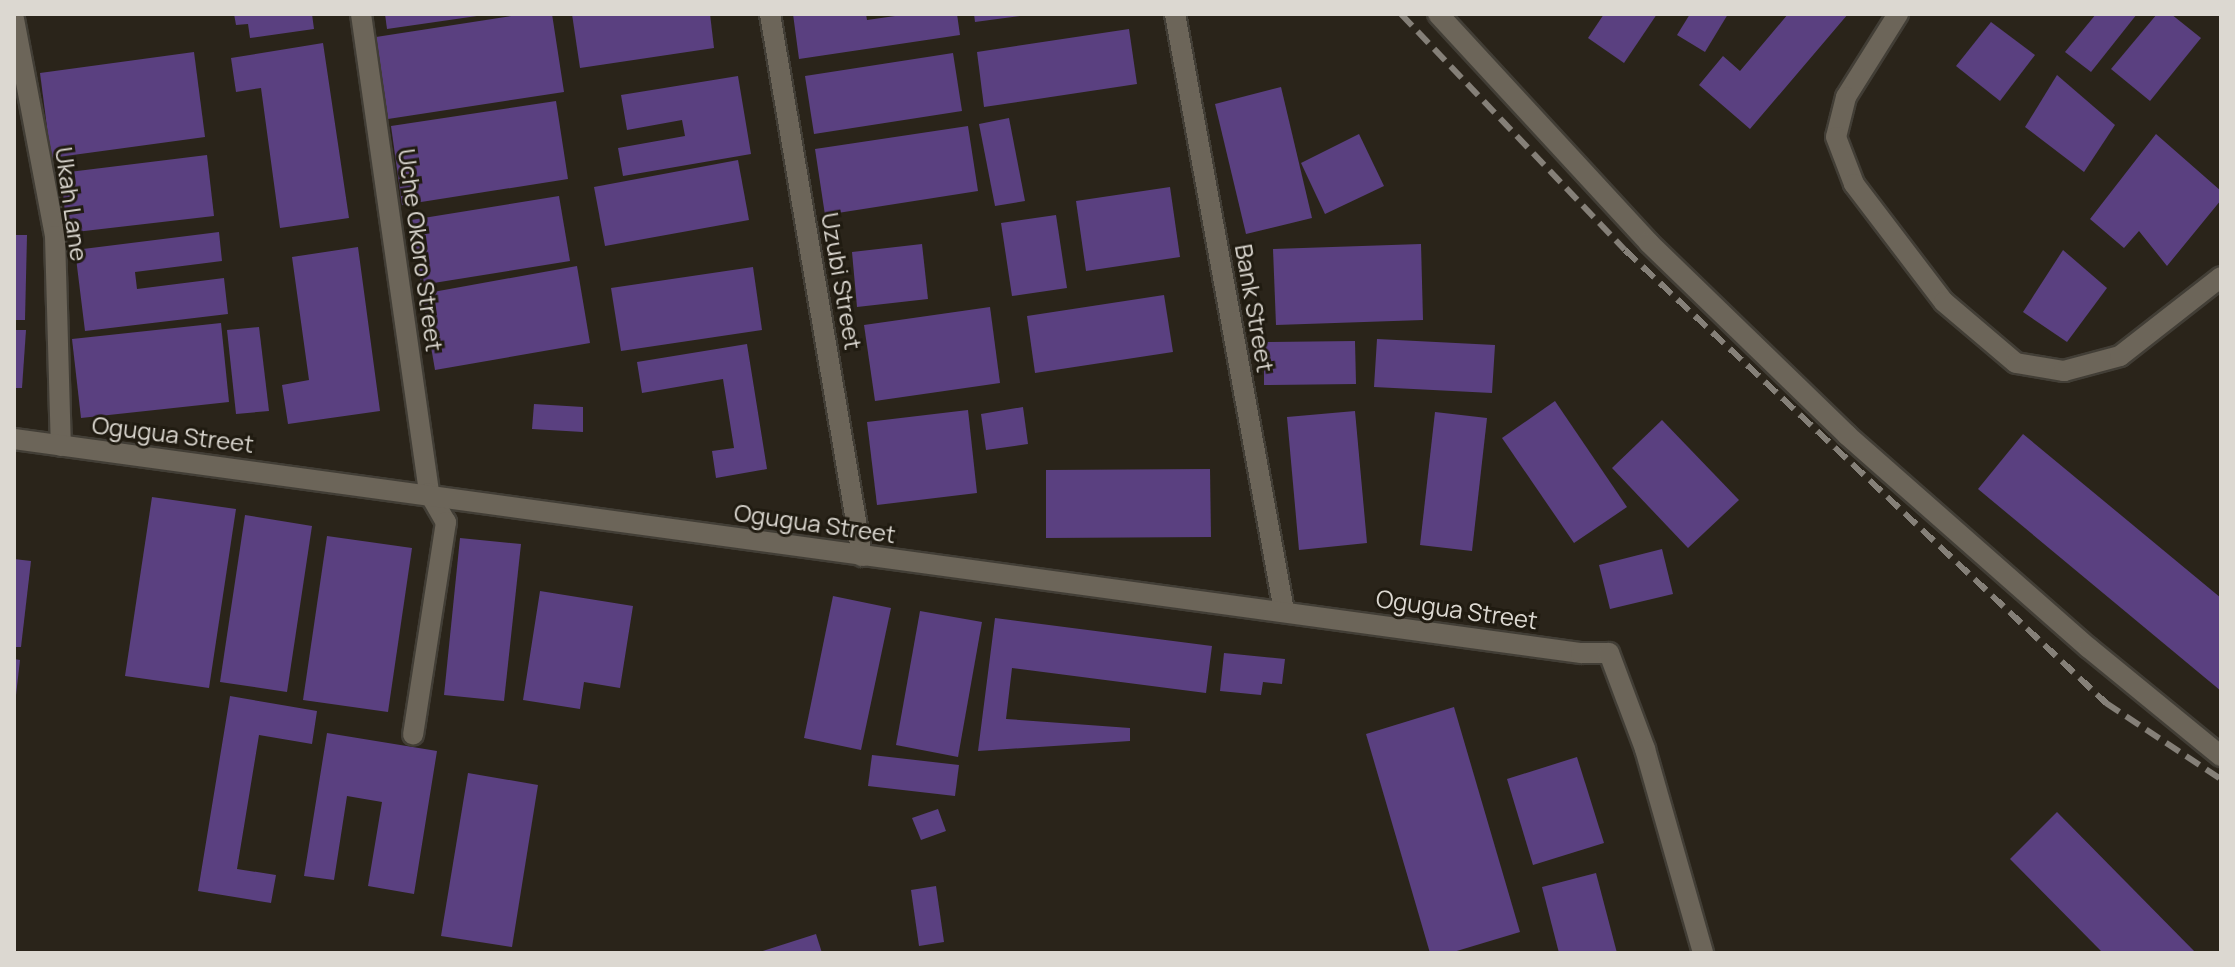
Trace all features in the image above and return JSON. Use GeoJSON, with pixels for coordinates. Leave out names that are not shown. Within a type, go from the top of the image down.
{"type":"FeatureCollection","features":[{"type":"Feature","properties":{"kind":"street","name":"Uche Okoro Street"},"geometry":{"type":"LineString","coordinates":[[361,14],[429,493],[446,522],[413,734]]}},
{"type":"Feature","properties":{"kind":"street","name":"Uzubi Street"},"geometry":{"type":"LineString","coordinates":[[770,14],[862,556]]}},
{"type":"Feature","properties":{"kind":"street","name":"Bank Street"},"geometry":{"type":"LineString","coordinates":[[1175,14],[1284,611]]}},
{"type":"Feature","properties":{"kind":"street"},"geometry":{"type":"LineString","coordinates":[[1438,14],[1649,243],[1847,435],[2089,648],[2221,756]]}},
{"type":"Feature","properties":{"kind":"street"},"geometry":{"type":"LineString","coordinates":[[1898,14],[1846,97],[1836,137],[1854,184],[1944,302],[2016,363],[2064,371],[2120,356],[2221,277]]}},
{"type":"Feature","properties":{"kind":"street","name":"Ukah Lane"},"geometry":{"type":"LineString","coordinates":[[14,19],[55,236],[61,446]]}},
{"type":"Feature","properties":{"kind":"street","name":"Ogugua Street"},"geometry":{"type":"LineString","coordinates":[[14,439],[429,493],[862,556],[1581,653],[1609,653],[1645,749],[1703,953]]}},
{"type":"Feature","properties":{"kind":"building"},"geometry":{"type":"Polygon","coordinates":[[[234,14],[312,14],[314,29],[250,38],[248,24],[236,25],[234,14]]]}},
{"type":"Feature","properties":{"kind":"building"},"geometry":{"type":"Polygon","coordinates":[[[385,14],[477,14],[477,16],[387,29],[385,14]]]}},
{"type":"Feature","properties":{"kind":"building"},"geometry":{"type":"Polygon","coordinates":[[[524,14],[552,14],[564,92],[388,119],[376,37],[524,14]]]}},
{"type":"Feature","properties":{"kind":"building"},"geometry":{"type":"Polygon","coordinates":[[[572,14],[710,14],[714,48],[580,68],[572,14]]]}},
{"type":"Feature","properties":{"kind":"building"},"geometry":{"type":"Polygon","coordinates":[[[793,14],[866,14],[867,20],[909,14],[957,14],[960,35],[799,59],[793,14]]]}},
{"type":"Feature","properties":{"kind":"building"},"geometry":{"type":"Polygon","coordinates":[[[974,14],[1020,14],[1020,16],[975,22],[974,14]]]}},
{"type":"Feature","properties":{"kind":"building"},"geometry":{"type":"Polygon","coordinates":[[[1604,14],[1657,14],[1624,63],[1588,38],[1604,14]]]}},
{"type":"Feature","properties":{"kind":"building"},"geometry":{"type":"Polygon","coordinates":[[[1690,14],[1728,14],[1705,52],[1677,35],[1690,14]]]}},
{"type":"Feature","properties":{"kind":"building"},"geometry":{"type":"Polygon","coordinates":[[[1788,14],[1848,14],[1750,129],[1699,85],[1723,56],[1740,71],[1788,14]]]}},
{"type":"Feature","properties":{"kind":"building"},"geometry":{"type":"Polygon","coordinates":[[[2096,14],[2137,14],[2091,72],[2065,52],[2096,14]]]}},
{"type":"Feature","properties":{"kind":"building"},"geometry":{"type":"Polygon","coordinates":[[[2157,14],[2171,14],[2201,38],[2150,101],[2111,69],[2157,14]]]}},
{"type":"Feature","properties":{"kind":"building"},"geometry":{"type":"Polygon","coordinates":[[[1991,22],[2035,55],[2000,101],[1956,66],[1991,22]]]}},
{"type":"Feature","properties":{"kind":"building"},"geometry":{"type":"Polygon","coordinates":[[[1129,29],[1137,84],[984,107],[977,52],[1129,29]]]}},
{"type":"Feature","properties":{"kind":"building"},"geometry":{"type":"Polygon","coordinates":[[[323,43],[349,218],[280,228],[261,88],[236,92],[231,58],[323,43]]]}},
{"type":"Feature","properties":{"kind":"building"},"geometry":{"type":"Polygon","coordinates":[[[194,52],[205,137],[51,158],[40,73],[194,52]]]}},
{"type":"Feature","properties":{"kind":"building"},"geometry":{"type":"Polygon","coordinates":[[[953,53],[962,111],[814,134],[805,76],[953,53]]]}},
{"type":"Feature","properties":{"kind":"building"},"geometry":{"type":"Polygon","coordinates":[[[2057,75],[2115,125],[2084,172],[2025,127],[2057,75]]]}},
{"type":"Feature","properties":{"kind":"building"},"geometry":{"type":"Polygon","coordinates":[[[738,76],[751,154],[623,176],[618,148],[685,136],[682,120],[627,130],[621,95],[738,76]]]}},
{"type":"Feature","properties":{"kind":"building"},"geometry":{"type":"Polygon","coordinates":[[[1281,87],[1312,218],[1246,234],[1215,104],[1281,87]]]}},
{"type":"Feature","properties":{"kind":"building"},"geometry":{"type":"Polygon","coordinates":[[[556,101],[568,179],[402,205],[391,126],[556,101]]]}},
{"type":"Feature","properties":{"kind":"building"},"geometry":{"type":"Polygon","coordinates":[[[1009,118],[1025,201],[995,206],[979,124],[1009,118]]]}},
{"type":"Feature","properties":{"kind":"building"},"geometry":{"type":"Polygon","coordinates":[[[968,126],[978,191],[825,215],[815,149],[968,126]]]}},
{"type":"Feature","properties":{"kind":"building"},"geometry":{"type":"Polygon","coordinates":[[[1359,134],[1384,186],[1325,214],[1301,163],[1359,134]]]}},
{"type":"Feature","properties":{"kind":"building"},"geometry":{"type":"Polygon","coordinates":[[[2156,134],[2221,191],[2221,200],[2167,266],[2139,231],[2124,248],[2090,219],[2156,134]]]}},
{"type":"Feature","properties":{"kind":"building"},"geometry":{"type":"Polygon","coordinates":[[[207,155],[214,216],[67,233],[61,173],[207,155]]]}},
{"type":"Feature","properties":{"kind":"building"},"geometry":{"type":"Polygon","coordinates":[[[738,160],[749,220],[605,246],[594,187],[738,160]]]}},
{"type":"Feature","properties":{"kind":"building"},"geometry":{"type":"Polygon","coordinates":[[[1170,187],[1180,257],[1086,271],[1076,201],[1170,187]]]}},
{"type":"Feature","properties":{"kind":"building"},"geometry":{"type":"Polygon","coordinates":[[[559,196],[570,261],[421,285],[411,220],[559,196]]]}},
{"type":"Feature","properties":{"kind":"building"},"geometry":{"type":"Polygon","coordinates":[[[1056,215],[1067,288],[1012,296],[1001,223],[1056,215]]]}},
{"type":"Feature","properties":{"kind":"building"},"geometry":{"type":"Polygon","coordinates":[[[219,232],[222,261],[135,272],[137,289],[224,278],[228,314],[85,331],[75,250],[219,232]]]}},
{"type":"Feature","properties":{"kind":"building"},"geometry":{"type":"Polygon","coordinates":[[[14,235],[27,235],[25,320],[14,320],[14,235]]]}},
{"type":"Feature","properties":{"kind":"building"},"geometry":{"type":"Polygon","coordinates":[[[922,244],[928,299],[857,307],[852,252],[922,244]]]}},
{"type":"Feature","properties":{"kind":"building"},"geometry":{"type":"Polygon","coordinates":[[[1421,244],[1423,320],[1276,325],[1273,249],[1421,244]]]}},
{"type":"Feature","properties":{"kind":"building"},"geometry":{"type":"Polygon","coordinates":[[[358,247],[380,411],[288,424],[282,385],[309,380],[292,257],[358,247]]]}},
{"type":"Feature","properties":{"kind":"building"},"geometry":{"type":"Polygon","coordinates":[[[2063,250],[2107,288],[2067,342],[2023,312],[2063,250]]]}},
{"type":"Feature","properties":{"kind":"building"},"geometry":{"type":"Polygon","coordinates":[[[577,266],[590,343],[435,370],[422,294],[577,266]]]}},
{"type":"Feature","properties":{"kind":"building"},"geometry":{"type":"Polygon","coordinates":[[[753,267],[762,330],[621,351],[611,288],[753,267]]]}},
{"type":"Feature","properties":{"kind":"building"},"geometry":{"type":"Polygon","coordinates":[[[1164,295],[1173,352],[1035,373],[1027,316],[1164,295]]]}},
{"type":"Feature","properties":{"kind":"building"},"geometry":{"type":"Polygon","coordinates":[[[990,307],[1000,383],[875,401],[864,325],[990,307]]]}},
{"type":"Feature","properties":{"kind":"building"},"geometry":{"type":"Polygon","coordinates":[[[221,323],[229,402],[81,418],[72,339],[221,323]]]}},
{"type":"Feature","properties":{"kind":"building"},"geometry":{"type":"Polygon","coordinates":[[[259,327],[269,411],[236,414],[227,330],[259,327]]]}},
{"type":"Feature","properties":{"kind":"building"},"geometry":{"type":"Polygon","coordinates":[[[14,330],[26,330],[22,388],[14,388],[14,330]]]}},
{"type":"Feature","properties":{"kind":"building"},"geometry":{"type":"Polygon","coordinates":[[[1377,339],[1495,345],[1492,393],[1374,387],[1377,339]]]}},
{"type":"Feature","properties":{"kind":"building"},"geometry":{"type":"Polygon","coordinates":[[[1355,341],[1356,384],[1264,385],[1264,342],[1355,341]]]}},
{"type":"Feature","properties":{"kind":"building"},"geometry":{"type":"Polygon","coordinates":[[[747,344],[767,469],[716,478],[712,451],[734,448],[723,379],[642,393],[637,362],[747,344]]]}},
{"type":"Feature","properties":{"kind":"building"},"geometry":{"type":"Polygon","coordinates":[[[1555,401],[1627,507],[1574,543],[1502,438],[1555,401]]]}},
{"type":"Feature","properties":{"kind":"building"},"geometry":{"type":"Polygon","coordinates":[[[534,404],[583,407],[583,432],[532,429],[534,404]]]}},
{"type":"Feature","properties":{"kind":"building"},"geometry":{"type":"Polygon","coordinates":[[[1023,407],[1028,444],[986,450],[981,414],[1023,407]]]}},
{"type":"Feature","properties":{"kind":"building"},"geometry":{"type":"Polygon","coordinates":[[[968,410],[977,493],[877,505],[867,422],[968,410]]]}},
{"type":"Feature","properties":{"kind":"building"},"geometry":{"type":"Polygon","coordinates":[[[1355,411],[1367,543],[1299,550],[1287,417],[1355,411]]]}},
{"type":"Feature","properties":{"kind":"building"},"geometry":{"type":"Polygon","coordinates":[[[1435,412],[1487,418],[1472,551],[1420,545],[1435,412]]]}},
{"type":"Feature","properties":{"kind":"building"},"geometry":{"type":"Polygon","coordinates":[[[1662,420],[1739,500],[1688,548],[1612,468],[1662,420]]]}},
{"type":"Feature","properties":{"kind":"building"},"geometry":{"type":"Polygon","coordinates":[[[2023,434],[2221,598],[2221,691],[1978,489],[2023,434]]]}},
{"type":"Feature","properties":{"kind":"building"},"geometry":{"type":"Polygon","coordinates":[[[1210,469],[1211,537],[1046,538],[1046,470],[1210,469]]]}},
{"type":"Feature","properties":{"kind":"building"},"geometry":{"type":"Polygon","coordinates":[[[152,497],[236,509],[209,688],[125,676],[152,497]]]}},
{"type":"Feature","properties":{"kind":"building"},"geometry":{"type":"Polygon","coordinates":[[[245,515],[312,526],[287,692],[220,682],[245,515]]]}},
{"type":"Feature","properties":{"kind":"building"},"geometry":{"type":"Polygon","coordinates":[[[327,536],[412,548],[388,712],[303,700],[327,536]]]}},
{"type":"Feature","properties":{"kind":"building"},"geometry":{"type":"Polygon","coordinates":[[[460,538],[521,544],[504,701],[444,695],[460,538]]]}},
{"type":"Feature","properties":{"kind":"building"},"geometry":{"type":"Polygon","coordinates":[[[1662,549],[1673,594],[1610,609],[1599,565],[1662,549]]]}},
{"type":"Feature","properties":{"kind":"building"},"geometry":{"type":"Polygon","coordinates":[[[14,559],[31,561],[21,647],[14,647],[14,559]]]}},
{"type":"Feature","properties":{"kind":"building"},"geometry":{"type":"Polygon","coordinates":[[[540,591],[633,606],[620,688],[584,682],[580,709],[523,700],[540,591]]]}},
{"type":"Feature","properties":{"kind":"building"},"geometry":{"type":"Polygon","coordinates":[[[833,596],[891,608],[861,750],[804,738],[833,596]]]}},
{"type":"Feature","properties":{"kind":"building"},"geometry":{"type":"Polygon","coordinates":[[[920,611],[982,622],[958,757],[896,745],[920,611]]]}},
{"type":"Feature","properties":{"kind":"building"},"geometry":{"type":"Polygon","coordinates":[[[995,618],[1212,646],[1206,693],[1012,668],[1006,719],[1130,728],[1130,741],[978,751],[995,618]]]}},
{"type":"Feature","properties":{"kind":"building"},"geometry":{"type":"Polygon","coordinates":[[[1224,653],[1285,659],[1282,684],[1263,682],[1261,695],[1220,691],[1224,653]]]}},
{"type":"Feature","properties":{"kind":"building"},"geometry":{"type":"Polygon","coordinates":[[[14,659],[20,660],[16,695],[14,694],[14,659]]]}},
{"type":"Feature","properties":{"kind":"building"},"geometry":{"type":"Polygon","coordinates":[[[230,696],[317,711],[312,744],[259,735],[237,869],[276,875],[271,903],[198,891],[230,696]]]}},
{"type":"Feature","properties":{"kind":"building"},"geometry":{"type":"Polygon","coordinates":[[[1454,707],[1520,932],[1450,953],[1430,953],[1366,734],[1454,707]]]}},
{"type":"Feature","properties":{"kind":"building"},"geometry":{"type":"Polygon","coordinates":[[[327,733],[437,751],[414,894],[368,886],[382,802],[347,796],[334,880],[304,876],[327,733]]]}},
{"type":"Feature","properties":{"kind":"building"},"geometry":{"type":"Polygon","coordinates":[[[872,755],[959,765],[955,796],[868,786],[872,755]]]}},
{"type":"Feature","properties":{"kind":"building"},"geometry":{"type":"Polygon","coordinates":[[[1577,757],[1604,843],[1533,865],[1507,779],[1577,757]]]}},
{"type":"Feature","properties":{"kind":"building"},"geometry":{"type":"Polygon","coordinates":[[[468,773],[538,785],[512,947],[441,936],[468,773]]]}},
{"type":"Feature","properties":{"kind":"building"},"geometry":{"type":"Polygon","coordinates":[[[938,809],[946,831],[921,840],[912,818],[938,809]]]}},
{"type":"Feature","properties":{"kind":"building"},"geometry":{"type":"Polygon","coordinates":[[[2057,812],[2196,953],[2103,953],[2010,859],[2057,812]]]}},
{"type":"Feature","properties":{"kind":"building"},"geometry":{"type":"Polygon","coordinates":[[[1596,873],[1617,953],[1559,953],[1542,887],[1596,873]]]}},
{"type":"Feature","properties":{"kind":"building"},"geometry":{"type":"Polygon","coordinates":[[[936,886],[944,942],[919,946],[911,890],[936,886]]]}},
{"type":"Feature","properties":{"kind":"building"},"geometry":{"type":"Polygon","coordinates":[[[816,934],[822,953],[760,952],[816,934]]]}},
{"type":"Feature","properties":{"kind":"railway"},"geometry":{"type":"LineString","coordinates":[[1401,14],[1625,250],[2106,703],[2221,779]]}}]}
